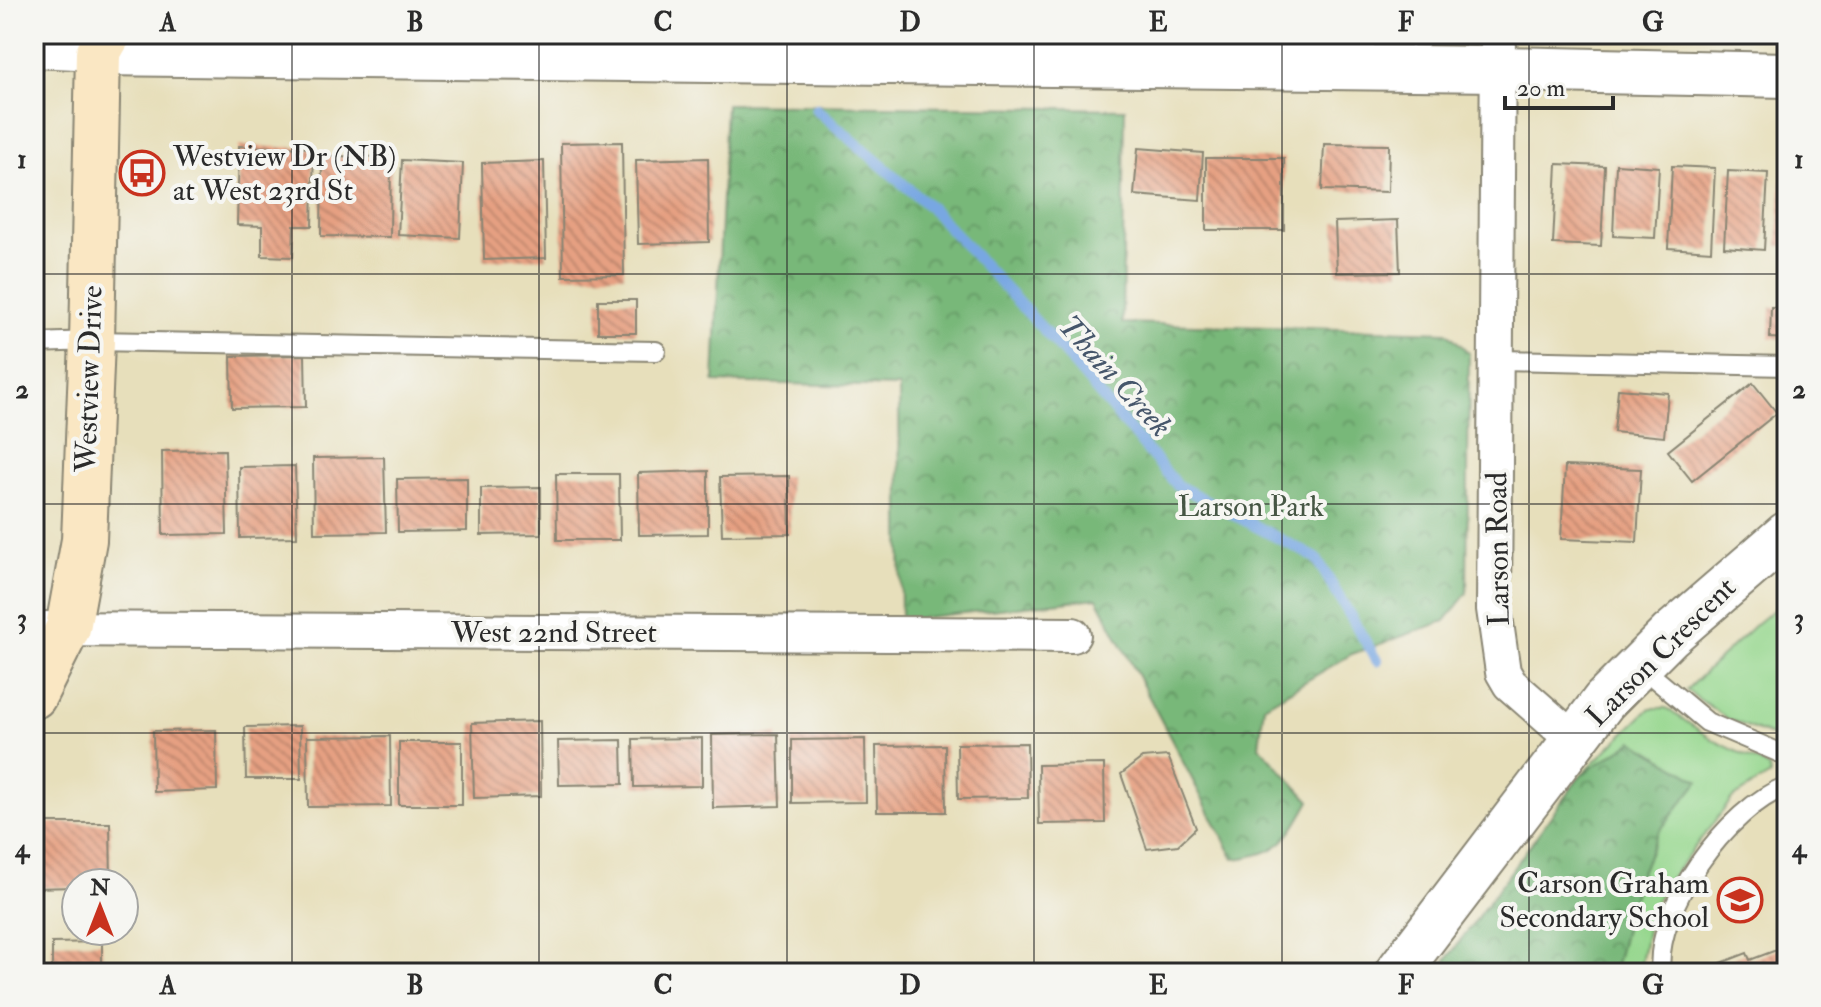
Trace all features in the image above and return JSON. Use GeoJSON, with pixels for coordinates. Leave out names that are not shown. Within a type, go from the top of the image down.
{"type":"FeatureCollection","features":[{"type":"Feature","properties":{"kind":"main road","name":"Westview Drive"},"geometry":{"type":"LineString","coordinates":[[34,696],[51,628],[84,540],[92,341],[98,40]]}},
{"type":"Feature","properties":{"kind":"street"},"geometry":{"type":"LineString","coordinates":[[34,50],[98,40],[1498,51],[1787,75]]}},
{"type":"Feature","properties":{"kind":"street","name":"Larson Road"},"geometry":{"type":"LineString","coordinates":[[1498,51],[1494,609],[1503,672],[1510,684],[1574,740]]}},
{"type":"Feature","properties":{"kind":"street","name":"Larson Crescent"},"geometry":{"type":"LineString","coordinates":[[1574,740],[1604,701],[1670,635],[1787,534]]}},
{"type":"Feature","properties":{"kind":"street","name":"West 22nd Street"},"geometry":{"type":"LineString","coordinates":[[51,628],[1073,635]]}},
{"type":"Feature","properties":{"kind":"street"},"geometry":{"type":"LineString","coordinates":[[1397,973],[1574,740]]}},
{"type":"Feature","properties":{"kind":"lane"},"geometry":{"type":"LineString","coordinates":[[34,343],[92,341],[656,351]]}},
{"type":"Feature","properties":{"kind":"lane"},"geometry":{"type":"LineString","coordinates":[[1498,360],[1787,366]]}},
{"type":"Feature","properties":{"kind":"lane"},"geometry":{"type":"LineString","coordinates":[[1639,665],[1707,722],[1787,756]]}},
{"type":"Feature","properties":{"kind":"lane"},"geometry":{"type":"LineString","coordinates":[[1661,973],[1660,944],[1679,895],[1720,837],[1743,812],[1771,792],[1787,786]]}},
{"type":"Feature","properties":{"kind":"green space","name":"Larson Park"},"geometry":{"type":"Polygon","coordinates":[[[726,104],[1125,109],[1122,323],[1447,332],[1469,353],[1467,593],[1445,621],[1352,654],[1264,706],[1259,746],[1310,801],[1289,835],[1273,849],[1234,859],[1097,598],[901,620],[899,387],[714,382],[726,104]]]}},
{"type":"Feature","properties":{"kind":"green space"},"geometry":{"type":"Polygon","coordinates":[[[1787,599],[1787,742],[1728,719],[1686,690],[1787,599]]]}},
{"type":"Feature","properties":{"kind":"green space"},"geometry":{"type":"Polygon","coordinates":[[[1650,708],[1666,708],[1715,741],[1763,764],[1769,768],[1770,775],[1733,798],[1669,880],[1651,910],[1641,963],[1642,973],[1440,973],[1581,775],[1650,708]]]}},
{"type":"Feature","properties":{"kind":"green space"},"geometry":{"type":"Polygon","coordinates":[[[1633,741],[1699,781],[1658,833],[1638,879],[1616,964],[1617,973],[1437,973],[1581,775],[1633,741]]]}},
{"type":"Feature","properties":{"kind":"building"},"geometry":{"type":"Polygon","coordinates":[[[622,142],[624,275],[563,276],[561,143],[622,142]]]}},
{"type":"Feature","properties":{"kind":"building"},"geometry":{"type":"Polygon","coordinates":[[[1324,144],[1389,145],[1388,192],[1322,190],[1324,144]]]}},
{"type":"Feature","properties":{"kind":"building"},"geometry":{"type":"Polygon","coordinates":[[[239,146],[314,148],[312,226],[294,226],[293,257],[262,256],[262,226],[237,225],[239,146]]]}},
{"type":"Feature","properties":{"kind":"building"},"geometry":{"type":"Polygon","coordinates":[[[1138,148],[1203,153],[1200,200],[1134,195],[1138,148]]]}},
{"type":"Feature","properties":{"kind":"building"},"geometry":{"type":"Polygon","coordinates":[[[322,156],[391,157],[390,237],[321,236],[322,156]]]}},
{"type":"Feature","properties":{"kind":"building"},"geometry":{"type":"Polygon","coordinates":[[[708,158],[709,242],[638,244],[636,160],[708,158]]]}},
{"type":"Feature","properties":{"kind":"building"},"geometry":{"type":"Polygon","coordinates":[[[1206,158],[1284,158],[1284,230],[1206,230],[1206,158]]]}},
{"type":"Feature","properties":{"kind":"building"},"geometry":{"type":"Polygon","coordinates":[[[402,160],[463,163],[460,238],[398,235],[402,160]]]}},
{"type":"Feature","properties":{"kind":"building"},"geometry":{"type":"Polygon","coordinates":[[[544,161],[546,258],[484,260],[482,163],[544,161]]]}},
{"type":"Feature","properties":{"kind":"building"},"geometry":{"type":"Polygon","coordinates":[[[1557,164],[1605,166],[1601,246],[1553,244],[1557,164]]]}},
{"type":"Feature","properties":{"kind":"building"},"geometry":{"type":"Polygon","coordinates":[[[1616,164],[1659,167],[1655,238],[1613,236],[1616,164]]]}},
{"type":"Feature","properties":{"kind":"building"},"geometry":{"type":"Polygon","coordinates":[[[1672,166],[1715,168],[1711,251],[1668,248],[1672,166]]]}},
{"type":"Feature","properties":{"kind":"building"},"geometry":{"type":"Polygon","coordinates":[[[1728,171],[1768,173],[1764,250],[1724,247],[1728,171]]]}},
{"type":"Feature","properties":{"kind":"building"},"geometry":{"type":"Polygon","coordinates":[[[1782,172],[1787,172],[1787,246],[1778,246],[1782,172]]]}},
{"type":"Feature","properties":{"kind":"building"},"geometry":{"type":"Polygon","coordinates":[[[1398,220],[1400,272],[1337,273],[1335,222],[1398,220]]]}},
{"type":"Feature","properties":{"kind":"building"},"geometry":{"type":"Polygon","coordinates":[[[598,300],[636,300],[636,333],[598,333],[598,300]]]}},
{"type":"Feature","properties":{"kind":"building"},"geometry":{"type":"Polygon","coordinates":[[[1771,307],[1787,307],[1787,339],[1770,338],[1771,307]]]}},
{"type":"Feature","properties":{"kind":"building"},"geometry":{"type":"Polygon","coordinates":[[[305,355],[306,407],[232,408],[231,356],[305,355]]]}},
{"type":"Feature","properties":{"kind":"building"},"geometry":{"type":"Polygon","coordinates":[[[1753,383],[1777,413],[1692,481],[1668,451],[1753,383]]]}},
{"type":"Feature","properties":{"kind":"building"},"geometry":{"type":"Polygon","coordinates":[[[1618,389],[1668,393],[1664,437],[1614,432],[1618,389]]]}},
{"type":"Feature","properties":{"kind":"building"},"geometry":{"type":"Polygon","coordinates":[[[225,450],[227,534],[163,535],[162,451],[225,450]]]}},
{"type":"Feature","properties":{"kind":"building"},"geometry":{"type":"Polygon","coordinates":[[[384,457],[386,532],[314,533],[313,458],[384,457]]]}},
{"type":"Feature","properties":{"kind":"building"},"geometry":{"type":"Polygon","coordinates":[[[295,466],[297,537],[240,538],[239,467],[295,466]]]}},
{"type":"Feature","properties":{"kind":"building"},"geometry":{"type":"Polygon","coordinates":[[[1565,466],[1641,469],[1637,542],[1561,539],[1565,466]]]}},
{"type":"Feature","properties":{"kind":"building"},"geometry":{"type":"Polygon","coordinates":[[[708,471],[708,534],[639,535],[638,473],[708,471]]]}},
{"type":"Feature","properties":{"kind":"building"},"geometry":{"type":"Polygon","coordinates":[[[556,474],[619,474],[620,540],[557,540],[556,474]]]}},
{"type":"Feature","properties":{"kind":"building"},"geometry":{"type":"Polygon","coordinates":[[[789,476],[790,534],[722,535],[720,477],[789,476]]]}},
{"type":"Feature","properties":{"kind":"building"},"geometry":{"type":"Polygon","coordinates":[[[467,478],[467,531],[398,532],[397,479],[467,478]]]}},
{"type":"Feature","properties":{"kind":"building"},"geometry":{"type":"Polygon","coordinates":[[[541,487],[541,534],[481,535],[481,488],[541,487]]]}},
{"type":"Feature","properties":{"kind":"building"},"geometry":{"type":"Polygon","coordinates":[[[540,721],[541,796],[474,798],[472,723],[540,721]]]}},
{"type":"Feature","properties":{"kind":"building"},"geometry":{"type":"Polygon","coordinates":[[[300,726],[301,779],[246,779],[245,727],[300,726]]]}},
{"type":"Feature","properties":{"kind":"building"},"geometry":{"type":"Polygon","coordinates":[[[216,730],[217,790],[154,792],[153,731],[216,730]]]}},
{"type":"Feature","properties":{"kind":"building"},"geometry":{"type":"Polygon","coordinates":[[[778,734],[780,806],[713,808],[712,735],[778,734]]]}},
{"type":"Feature","properties":{"kind":"building"},"geometry":{"type":"Polygon","coordinates":[[[390,736],[391,806],[308,807],[307,737],[390,736]]]}},
{"type":"Feature","properties":{"kind":"building"},"geometry":{"type":"Polygon","coordinates":[[[702,738],[702,786],[634,787],[633,739],[702,738]]]}},
{"type":"Feature","properties":{"kind":"building"},"geometry":{"type":"Polygon","coordinates":[[[865,739],[866,802],[792,803],[792,740],[865,739]]]}},
{"type":"Feature","properties":{"kind":"building"},"geometry":{"type":"Polygon","coordinates":[[[622,740],[623,784],[559,785],[558,741],[622,740]]]}},
{"type":"Feature","properties":{"kind":"building"},"geometry":{"type":"Polygon","coordinates":[[[399,742],[462,742],[462,805],[399,805],[399,742]]]}},
{"type":"Feature","properties":{"kind":"building"},"geometry":{"type":"Polygon","coordinates":[[[1027,743],[1028,798],[958,799],[957,744],[1027,743]]]}},
{"type":"Feature","properties":{"kind":"building"},"geometry":{"type":"Polygon","coordinates":[[[945,745],[946,812],[877,812],[876,746],[945,745]]]}},
{"type":"Feature","properties":{"kind":"building"},"geometry":{"type":"Polygon","coordinates":[[[1168,756],[1196,828],[1178,845],[1147,849],[1121,774],[1142,758],[1168,756]]]}},
{"type":"Feature","properties":{"kind":"building"},"geometry":{"type":"Polygon","coordinates":[[[1104,764],[1105,823],[1039,824],[1038,765],[1104,764]]]}},
{"type":"Feature","properties":{"kind":"building"},"geometry":{"type":"Polygon","coordinates":[[[34,823],[110,823],[111,867],[60,867],[60,887],[34,888],[34,823]]]}},
{"type":"Feature","properties":{"kind":"building"},"geometry":{"type":"Polygon","coordinates":[[[52,943],[60,943],[60,947],[102,947],[102,973],[52,973],[52,943]]]}},
{"type":"Feature","properties":{"kind":"building"},"geometry":{"type":"Polygon","coordinates":[[[1787,946],[1787,973],[1695,973],[1747,953],[1750,960],[1787,946]]]}},
{"type":"Feature","properties":{"kind":"building"},"geometry":{"type":"Polygon","coordinates":[[[1088,965],[1113,965],[1113,973],[1088,973],[1088,965]]]}},
{"type":"Feature","properties":{"kind":"waterway","name":"Thain Creek"},"geometry":{"type":"LineString","coordinates":[[816,109],[930,207],[1054,341],[1177,485],[1316,558],[1377,661]]}},
{"type":"Feature","properties":{"kind":"place","name":"Westview Dr (NB) at West 23rd St"},"geometry":{"type":"Point","coordinates":[142,173]}},
{"type":"Feature","properties":{"kind":"place","name":"Carson Graham Secondary School"},"geometry":{"type":"Point","coordinates":[1740,900]}}]}
